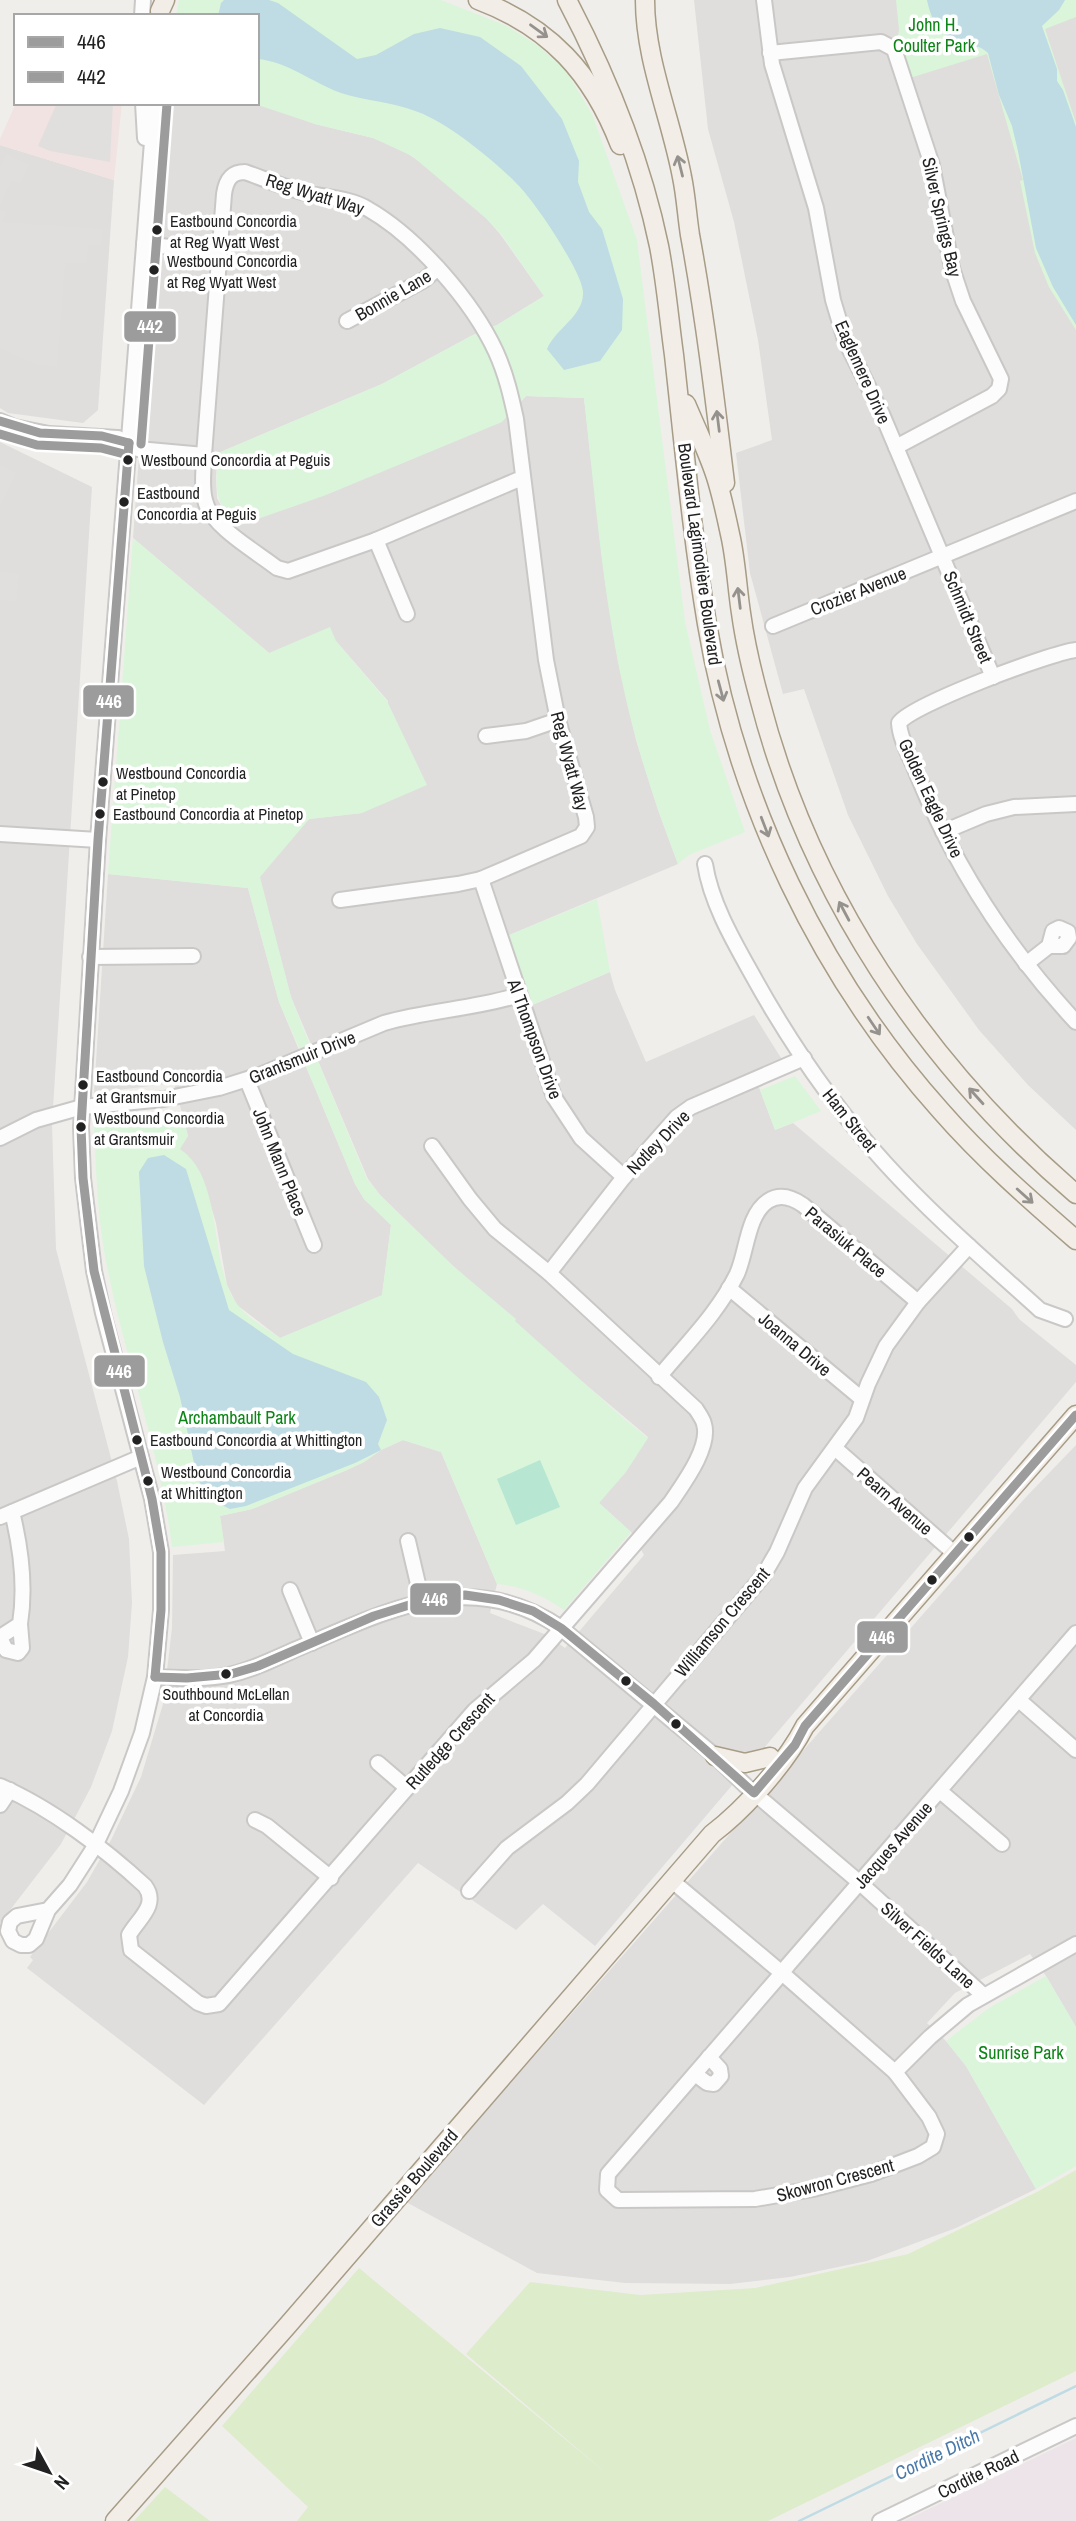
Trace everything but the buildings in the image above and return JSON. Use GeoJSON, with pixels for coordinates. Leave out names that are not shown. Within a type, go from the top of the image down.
{"type":"FeatureCollection","features":[{"type":"Feature","properties":{"kind":"main road"},"geometry":{"type":"LineString","coordinates":[[478,0],[515,16],[544,34],[573,62],[614,131],[659,245]]}},
{"type":"Feature","properties":{"kind":"main road","name":"Boulevard Lagimodière Boulevard"},"geometry":{"type":"LineString","coordinates":[[567,0],[594,52],[627,131],[643,180],[659,245],[699,572],[716,672],[749,784],[787,878],[839,973],[884,1041],[909,1073],[979,1152],[1076,1240]]}},
{"type":"Feature","properties":{"kind":"main road"},"geometry":{"type":"LineString","coordinates":[[645,0],[645,17],[659,87],[682,177],[699,275],[731,537]]}},
{"type":"Feature","properties":{"kind":"main road","name":"Boulevard Lagimodière Boulevard"},"geometry":{"type":"LineString","coordinates":[[677,381],[716,476],[731,537],[741,614],[764,714],[801,823],[845,914],[885,980],[954,1072],[1004,1126],[1076,1194]]}},
{"type":"Feature","properties":{"kind":"main road","name":"Grassie Boulevard"},"geometry":{"type":"LineString","coordinates":[[115,2521],[712,1834],[724,1811],[750,1790],[795,1745],[805,1726],[1076,1415]]}},
{"type":"Feature","properties":{"kind":"main road","name":"Grassie Boulevard"},"geometry":{"type":"LineString","coordinates":[[750,1790],[787,1738],[805,1726]]}},
{"type":"Feature","properties":{"kind":"main road"},"geometry":{"type":"LineString","coordinates":[[715,1756],[745,1763],[771,1757]]}},
{"type":"Feature","properties":{"kind":"street"},"geometry":{"type":"LineString","coordinates":[[143,0],[158,9]]}},
{"type":"Feature","properties":{"kind":"street","name":"Eaglemere Drive"},"geometry":{"type":"LineString","coordinates":[[764,0],[776,82],[816,208],[832,300],[845,340],[882,414],[943,556]]}},
{"type":"Feature","properties":{"kind":"street","name":"Silver Springs Bay"},"geometry":{"type":"LineString","coordinates":[[770,54],[881,42],[894,49],[934,174],[952,268],[963,300],[1001,379],[999,389],[992,396],[896,447]]}},
{"type":"Feature","properties":{"kind":"street"},"geometry":{"type":"LineString","coordinates":[[143,105],[148,171]]}},
{"type":"Feature","properties":{"kind":"street"},"geometry":{"type":"LineString","coordinates":[[48,1910],[70,1885],[95,1846],[125,1779],[142,1733],[155,1677],[161,1610],[160,1552],[152,1499],[94,1271],[83,1178],[82,1107],[98,840],[155,105]]}},
{"type":"Feature","properties":{"kind":"street","name":"Reg Wyatt Way"},"geometry":{"type":"LineString","coordinates":[[340,900],[435,888],[481,879],[572,841],[585,832],[586,817],[558,720],[542,636],[516,419],[508,381],[497,353],[484,330],[438,268],[367,208],[349,201],[304,192],[245,172],[236,172],[229,177],[225,187],[204,455],[205,503],[212,517],[282,570],[293,570],[376,540],[522,478]]}},
{"type":"Feature","properties":{"kind":"street"},"geometry":{"type":"LineString","coordinates":[[144,244],[220,253]]}},
{"type":"Feature","properties":{"kind":"street","name":"Bonnie Lane"},"geometry":{"type":"LineString","coordinates":[[347,321],[424,281],[438,268]]}},
{"type":"Feature","properties":{"kind":"street"},"geometry":{"type":"LineString","coordinates":[[0,421],[14,427],[49,434],[118,438],[138,449],[204,455]]}},
{"type":"Feature","properties":{"kind":"street"},"geometry":{"type":"LineString","coordinates":[[943,556],[1076,501]]}},
{"type":"Feature","properties":{"kind":"street"},"geometry":{"type":"LineString","coordinates":[[376,540],[407,614]]}},
{"type":"Feature","properties":{"kind":"street","name":"Crozier Avenue"},"geometry":{"type":"LineString","coordinates":[[773,626],[943,556]]}},
{"type":"Feature","properties":{"kind":"street","name":"Schmidt Street"},"geometry":{"type":"LineString","coordinates":[[943,556],[993,677]]}},
{"type":"Feature","properties":{"kind":"street","name":"Golden Eagle Drive"},"geometry":{"type":"LineString","coordinates":[[1076,650],[1059,652],[993,677],[912,712],[899,723],[917,774],[943,832],[978,895],[1026,964],[1076,1022]]}},
{"type":"Feature","properties":{"kind":"street"},"geometry":{"type":"LineString","coordinates":[[486,736],[526,731],[558,720]]}},
{"type":"Feature","properties":{"kind":"street"},"geometry":{"type":"LineString","coordinates":[[943,832],[986,814],[1014,807],[1076,804]]}},
{"type":"Feature","properties":{"kind":"street"},"geometry":{"type":"LineString","coordinates":[[0,834],[98,840]]}},
{"type":"Feature","properties":{"kind":"street","name":"Ham Street"},"geometry":{"type":"LineString","coordinates":[[705,864],[708,881],[738,950],[771,1009],[822,1086],[884,1162],[969,1246],[1040,1310],[1065,1319]]}},
{"type":"Feature","properties":{"kind":"street","name":"Al Thompson Drive"},"geometry":{"type":"LineString","coordinates":[[481,879],[543,1068],[561,1110],[581,1138],[624,1177]]}},
{"type":"Feature","properties":{"kind":"street"},"geometry":{"type":"LineString","coordinates":[[1026,964],[1049,946]]}},
{"type":"Feature","properties":{"kind":"street"},"geometry":{"type":"LineString","coordinates":[[90,957],[193,956]]}},
{"type":"Feature","properties":{"kind":"street","name":"Grantsmuir Drive"},"geometry":{"type":"LineString","coordinates":[[0,1138],[36,1120],[82,1107],[164,1099],[219,1088],[247,1080],[384,1023],[487,1004],[519,995]]}},
{"type":"Feature","properties":{"kind":"street","name":"Notley Drive"},"geometry":{"type":"LineString","coordinates":[[548,1273],[624,1177],[677,1117],[691,1107],[804,1058]]}},
{"type":"Feature","properties":{"kind":"street","name":"John Mann Place"},"geometry":{"type":"LineString","coordinates":[[247,1080],[314,1245]]}},
{"type":"Feature","properties":{"kind":"street","name":"Rutledge Crescent"},"geometry":{"type":"LineString","coordinates":[[95,1846],[141,1882],[149,1892],[148,1910],[129,1935],[131,1950],[198,2003],[213,2007],[226,1997],[331,1878],[475,1710],[522,1672],[671,1502],[697,1461],[705,1433],[704,1423],[696,1409],[548,1273],[495,1229],[432,1146]]}},
{"type":"Feature","properties":{"kind":"street","name":"Parasiuk Place"},"geometry":{"type":"LineString","coordinates":[[659,1377],[709,1318],[729,1288],[743,1259],[755,1217],[767,1202],[774,1198],[794,1199],[803,1205],[918,1303]]}},
{"type":"Feature","properties":{"kind":"street","name":"Williamson Crescent"},"geometry":{"type":"LineString","coordinates":[[469,1891],[507,1848],[567,1803],[587,1784],[763,1576],[778,1552],[805,1488],[856,1418],[886,1346],[918,1303],[969,1246]]}},
{"type":"Feature","properties":{"kind":"street","name":"Joanna Drive"},"geometry":{"type":"LineString","coordinates":[[729,1288],[862,1399]]}},
{"type":"Feature","properties":{"kind":"street","name":"Pearn Avenue"},"geometry":{"type":"LineString","coordinates":[[836,1449],[954,1553]]}},
{"type":"Feature","properties":{"kind":"street"},"geometry":{"type":"LineString","coordinates":[[20,1624],[0,1637],[6,1650],[18,1653],[22,1648],[22,1576],[19,1542],[6,1514],[141,1457]]}},
{"type":"Feature","properties":{"kind":"street"},"geometry":{"type":"LineString","coordinates":[[408,1541],[422,1601]]}},
{"type":"Feature","properties":{"kind":"street"},"geometry":{"type":"LineString","coordinates":[[290,1590],[312,1643]]}},
{"type":"Feature","properties":{"kind":"street","name":"Silver Fields Lane"},"geometry":{"type":"LineString","coordinates":[[155,1677],[187,1678],[231,1674],[386,1612],[422,1601],[465,1595],[490,1598],[533,1611],[561,1628],[715,1756],[983,1995]]}},
{"type":"Feature","properties":{"kind":"street","name":"Jacques Avenue"},"geometry":{"type":"LineString","coordinates":[[607,2190],[607,2174],[1076,1633]]}},
{"type":"Feature","properties":{"kind":"street"},"geometry":{"type":"LineString","coordinates":[[1018,1700],[1076,1750]]}},
{"type":"Feature","properties":{"kind":"street"},"geometry":{"type":"LineString","coordinates":[[378,1763],[407,1788]]}},
{"type":"Feature","properties":{"kind":"street"},"geometry":{"type":"LineString","coordinates":[[0,1805],[5,1788],[30,1800],[95,1846]]}},
{"type":"Feature","properties":{"kind":"street"},"geometry":{"type":"LineString","coordinates":[[940,1791],[1002,1844]]}},
{"type":"Feature","properties":{"kind":"street"},"geometry":{"type":"LineString","coordinates":[[255,1820],[267,1826],[331,1878]]}},
{"type":"Feature","properties":{"kind":"street","name":"Skowron Crescent"},"geometry":{"type":"LineString","coordinates":[[607,2190],[618,2200],[755,2199],[813,2189],[860,2177],[918,2156],[933,2147],[937,2134],[929,2117],[895,2072],[671,1880]]}},
{"type":"Feature","properties":{"kind":"street"},"geometry":{"type":"LineString","coordinates":[[895,2072],[930,2037],[983,1995],[1076,1944]]}},
{"type":"Feature","properties":{"kind":"street"},"geometry":{"type":"LineString","coordinates":[[695,2074],[707,2083],[714,2084],[721,2077],[720,2069],[709,2057]]}},
{"type":"Feature","properties":{"kind":"street","name":"Cordite Road"},"geometry":{"type":"LineString","coordinates":[[880,2521],[1076,2426]]}},
{"type":"Feature","properties":{"kind":"shaded area"},"geometry":{"type":"Polygon","coordinates":[[[694,0],[1076,0],[1076,1130],[1028,1085],[979,1030],[917,944],[888,896],[848,815],[804,689],[783,694],[750,573],[736,453],[772,440],[758,340],[734,222],[708,129],[694,0]]]}},
{"type":"Feature","properties":{"kind":"shaded area"},"geometry":{"type":"Polygon","coordinates":[[[260,104],[315,124],[373,138],[399,148],[422,163],[487,219],[544,296],[497,325],[382,384],[218,453],[217,498],[226,515],[501,422],[526,396],[584,398],[605,581],[618,661],[636,740],[678,864],[507,936],[530,1006],[610,972],[646,1062],[754,1015],[783,1061],[754,1074],[775,1130],[793,1123],[1076,1365],[1076,1382],[595,1946],[543,1904],[516,1930],[418,1863],[204,2105],[27,1968],[33,1960],[30,1957],[87,1882],[111,1840],[141,1777],[163,1704],[172,1628],[173,1555],[225,1551],[220,1516],[252,1509],[347,1470],[403,1440],[441,1452],[497,1584],[490,1613],[547,1635],[565,1648],[644,1555],[631,1532],[599,1503],[648,1437],[566,1368],[452,1265],[380,1195],[368,1179],[291,997],[259,877],[309,819],[362,813],[388,701],[336,641],[269,653],[133,538],[165,105],[260,104]]]}},
{"type":"Feature","properties":{"kind":"shaded area"},"geometry":{"type":"Polygon","coordinates":[[[15,105],[122,105],[114,180],[0,145],[0,139],[15,105]]]}},
{"type":"Feature","properties":{"kind":"shaded area"},"geometry":{"type":"Polygon","coordinates":[[[56,105],[113,105],[110,162],[50,151],[38,146],[56,105]]]}},
{"type":"Feature","properties":{"kind":"shaded area"},"geometry":{"type":"Polygon","coordinates":[[[0,145],[114,180],[98,410],[83,423],[8,413],[0,408],[0,145]]]}},
{"type":"Feature","properties":{"kind":"shaded area"},"geometry":{"type":"Polygon","coordinates":[[[6,154],[29,165],[21,183],[12,180],[0,205],[0,167],[6,154]]]}},
{"type":"Feature","properties":{"kind":"shaded area"},"geometry":{"type":"Polygon","coordinates":[[[0,209],[6,212],[2,222],[103,229],[101,245],[89,245],[86,263],[65,263],[57,367],[35,364],[0,348],[0,209]]]}},
{"type":"Feature","properties":{"kind":"shaded area"},"geometry":{"type":"Polygon","coordinates":[[[0,442],[92,487],[52,1124],[56,1249],[117,1481],[129,1539],[132,1603],[128,1657],[112,1731],[91,1787],[61,1844],[0,1923],[0,442]]]}},
{"type":"Feature","properties":{"kind":"shaded area"},"geometry":{"type":"Polygon","coordinates":[[[0,465],[16,473],[0,505],[0,465]]]}},
{"type":"Feature","properties":{"kind":"shaded area"},"geometry":{"type":"Polygon","coordinates":[[[0,572],[19,574],[16,601],[0,600],[0,572]]]}},
{"type":"Feature","properties":{"kind":"shaded area"},"geometry":{"type":"Polygon","coordinates":[[[108,874],[248,888],[279,1002],[355,1184],[364,1199],[391,1225],[382,1296],[280,1338],[237,1305],[227,1285],[216,1223],[205,1186],[179,1149],[188,1136],[174,1083],[94,1093],[108,874]]]}},
{"type":"Feature","properties":{"kind":"shaded area"},"geometry":{"type":"Polygon","coordinates":[[[1076,1445],[1076,2027],[1030,1954],[955,1993],[927,2023],[966,2066],[1036,2189],[956,2228],[867,2261],[790,2277],[730,2284],[625,2283],[537,2273],[406,2202],[1026,1497],[1076,1445]]]}},
{"type":"Feature","properties":{"kind":"shaded area"},"geometry":{"type":"Polygon","coordinates":[[[1076,2438],[1076,2521],[904,2521],[1076,2438]]]}},
{"type":"Feature","properties":{"kind":"green space"},"geometry":{"type":"Polygon","coordinates":[[[179,0],[441,0],[507,26],[540,47],[566,71],[592,114],[637,240],[685,622],[710,730],[745,832],[689,855],[678,864],[642,759],[617,658],[600,547],[584,398],[526,396],[502,422],[326,495],[238,526],[224,509],[217,484],[218,453],[382,384],[497,325],[544,296],[501,234],[487,219],[412,156],[373,138],[315,124],[258,105],[259,14],[176,14],[179,0]]]}},
{"type":"Feature","properties":{"kind":"green space","name":"John H. Coulter Park"},"geometry":{"type":"Polygon","coordinates":[[[896,0],[1076,0],[1076,17],[1045,29],[1076,123],[1076,330],[1049,287],[1035,253],[1020,181],[1023,180],[987,54],[910,78],[897,42],[899,30],[896,0]]]}},
{"type":"Feature","properties":{"kind":"green space"},"geometry":{"type":"Polygon","coordinates":[[[133,538],[269,653],[330,627],[336,641],[387,701],[427,785],[362,813],[309,819],[260,877],[291,997],[311,1048],[301,1052],[279,1002],[248,888],[108,874],[133,538]]]}},
{"type":"Feature","properties":{"kind":"green space"},"geometry":{"type":"Polygon","coordinates":[[[597,899],[610,972],[529,1006],[507,936],[597,899]]]}},
{"type":"Feature","properties":{"kind":"green space","name":"Archambault Park"},"geometry":{"type":"Polygon","coordinates":[[[317,1059],[367,1179],[380,1195],[452,1265],[648,1438],[626,1472],[599,1503],[631,1532],[564,1610],[532,1592],[497,1584],[441,1452],[403,1440],[347,1470],[252,1509],[220,1516],[224,1542],[172,1547],[159,1474],[121,1329],[102,1240],[94,1124],[182,1111],[188,1136],[180,1149],[194,1163],[204,1181],[228,1288],[246,1314],[280,1338],[382,1295],[391,1225],[364,1199],[355,1184],[307,1069],[306,1064],[317,1059]]]}},
{"type":"Feature","properties":{"kind":"green space"},"geometry":{"type":"Polygon","coordinates":[[[795,1076],[821,1111],[775,1130],[760,1090],[795,1076]]]}},
{"type":"Feature","properties":{"kind":"green space"},"geometry":{"type":"Polygon","coordinates":[[[540,1460],[560,1507],[516,1525],[497,1479],[540,1460]]]}},
{"type":"Feature","properties":{"kind":"green space","name":"Sunrise Park"},"geometry":{"type":"Polygon","coordinates":[[[1046,1976],[1076,2027],[1076,2166],[1036,2189],[966,2066],[946,2041],[989,2008],[1046,1976]]]}},
{"type":"Feature","properties":{"kind":"green space"},"geometry":{"type":"Polygon","coordinates":[[[1076,2170],[1076,2371],[768,2521],[297,2521],[308,2507],[222,2426],[359,2268],[612,2478],[466,2354],[530,2282],[640,2295],[755,2288],[908,2254],[1037,2192],[1076,2170]]]}},
{"type":"Feature","properties":{"kind":"green space"},"geometry":{"type":"Polygon","coordinates":[[[165,2487],[210,2521],[134,2521],[165,2487]]]}},
{"type":"Feature","properties":{"kind":"water"},"geometry":{"type":"Polygon","coordinates":[[[224,0],[269,0],[278,3],[357,59],[376,55],[414,34],[440,28],[480,37],[521,66],[562,119],[579,161],[578,182],[589,212],[602,229],[623,299],[622,330],[600,361],[564,370],[547,349],[579,308],[583,292],[581,282],[545,219],[508,175],[484,154],[430,117],[399,106],[341,93],[289,68],[259,59],[259,14],[218,14],[224,0]]]}},
{"type":"Feature","properties":{"kind":"water","name":"John H. Coulter Park"},"geometry":{"type":"Polygon","coordinates":[[[927,0],[1065,0],[1059,10],[1042,26],[1057,69],[1057,81],[1063,90],[1076,127],[1076,325],[1053,287],[1036,248],[1012,126],[999,95],[988,53],[979,47],[954,40],[942,32],[934,21],[927,0]]]}},
{"type":"Feature","properties":{"kind":"water"},"geometry":{"type":"Polygon","coordinates":[[[164,1155],[186,1169],[229,1310],[293,1354],[366,1382],[379,1397],[387,1420],[378,1444],[381,1450],[246,1506],[230,1509],[208,1498],[197,1477],[180,1397],[144,1266],[139,1172],[148,1158],[164,1155]]]}},
{"type":"Feature","properties":{"kind":"waterway","name":"Cordite Ditch"},"geometry":{"type":"LineString","coordinates":[[799,2521],[1076,2386]]}},
{"type":"Feature","properties":{"kind":"transit line","name":"442"},"geometry":{"type":"LineString","coordinates":[[141,444],[167,105]]}},
{"type":"Feature","properties":{"kind":"transit line","name":"446"},"geometry":{"type":"LineString","coordinates":[[0,421],[40,433],[102,436],[129,443]]}},
{"type":"Feature","properties":{"kind":"transit line","name":"442"},"geometry":{"type":"LineString","coordinates":[[0,434],[37,445],[101,448],[124,454]]}},
{"type":"Feature","properties":{"kind":"transit line","name":"446"},"geometry":{"type":"LineString","coordinates":[[129,443],[98,840],[81,1127],[83,1178],[94,1271],[152,1499],[161,1552],[161,1610],[155,1677]]}},
{"type":"Feature","properties":{"kind":"transit line","name":"446"},"geometry":{"type":"LineString","coordinates":[[155,1677],[187,1678],[231,1674],[258,1666],[374,1616],[422,1601],[465,1595],[499,1600],[533,1611],[561,1628],[654,1704],[754,1793],[795,1745],[805,1726],[1076,1415]]}},
{"type":"Feature","properties":{"kind":"place","name":"Eastbound Concordia at Reg Wyatt West"},"geometry":{"type":"Point","coordinates":[157,230]}},
{"type":"Feature","properties":{"kind":"place","name":"Westbound Concordia at Reg Wyatt West"},"geometry":{"type":"Point","coordinates":[154,270]}},
{"type":"Feature","properties":{"kind":"place","name":"Westbound Concordia at Peguis"},"geometry":{"type":"Point","coordinates":[128,460]}},
{"type":"Feature","properties":{"kind":"place","name":"Eastbound Concordia at Peguis"},"geometry":{"type":"Point","coordinates":[124,502]}},
{"type":"Feature","properties":{"kind":"place","name":"Westbound Concordia at Pinetop"},"geometry":{"type":"Point","coordinates":[103,782]}},
{"type":"Feature","properties":{"kind":"place","name":"Eastbound Concordia at Pinetop"},"geometry":{"type":"Point","coordinates":[100,814]}},
{"type":"Feature","properties":{"kind":"place","name":"Eastbound Concordia at Grantsmuir"},"geometry":{"type":"Point","coordinates":[83,1085]}},
{"type":"Feature","properties":{"kind":"place","name":"Westbound Concordia at Grantsmuir"},"geometry":{"type":"Point","coordinates":[81,1127]}},
{"type":"Feature","properties":{"kind":"place","name":"Eastbound Concordia at Whittington"},"geometry":{"type":"Point","coordinates":[137,1440]}},
{"type":"Feature","properties":{"kind":"place","name":"Westbound Concordia at Whittington"},"geometry":{"type":"Point","coordinates":[148,1481]}},
{"type":"Feature","properties":{"kind":"place","name":"Southbound McLellan at Concordia"},"geometry":{"type":"Point","coordinates":[226,1674]}}]}
